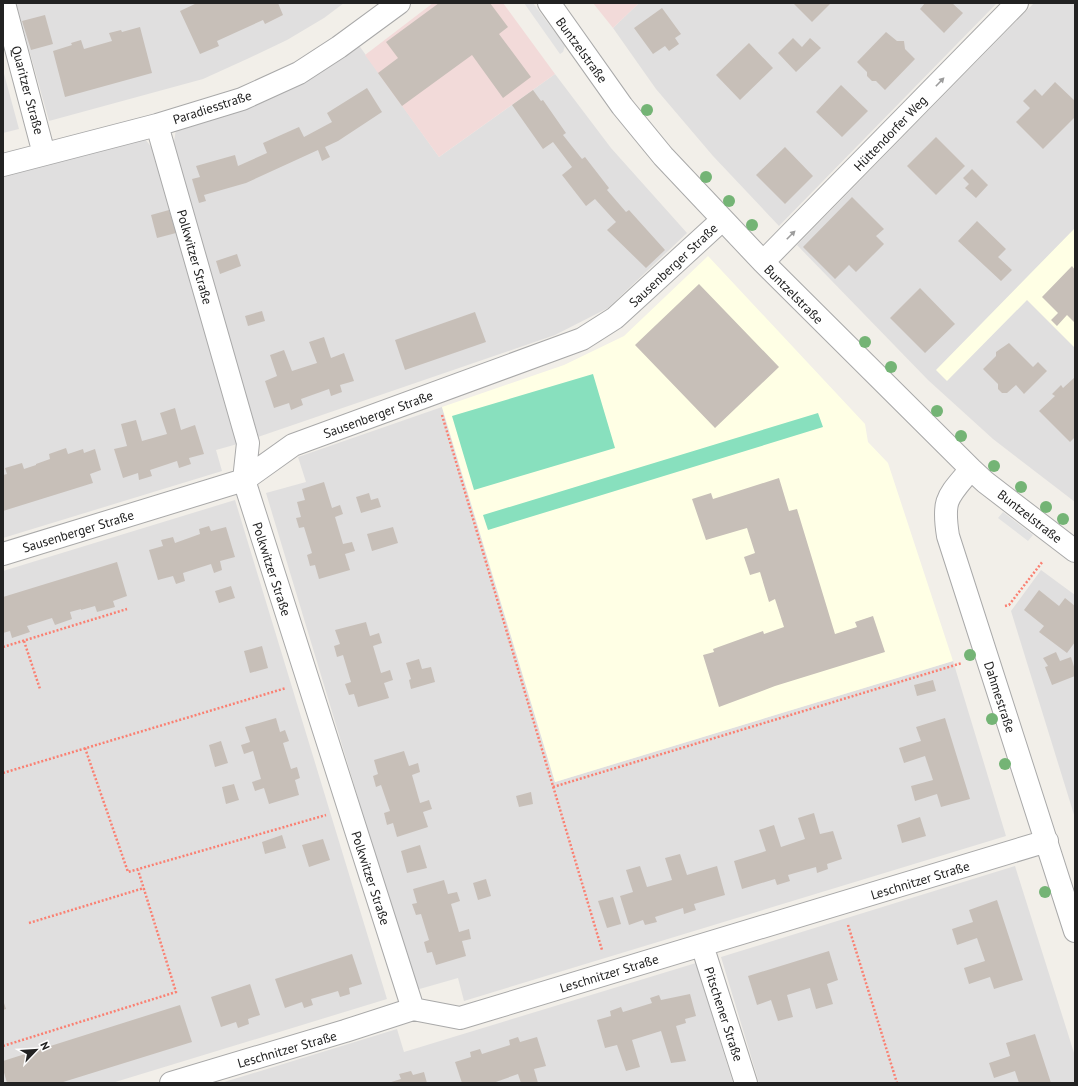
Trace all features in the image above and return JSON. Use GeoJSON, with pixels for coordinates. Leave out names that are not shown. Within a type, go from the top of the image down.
{"type":"FeatureCollection","features":[{"type":"Feature","properties":{"kind":"street","name":"Quaritzer Straße"},"geometry":{"type":"LineString","coordinates":[[4,3],[44,154]]}},
{"type":"Feature","properties":{"kind":"street","name":"Paradiesstraße"},"geometry":{"type":"LineString","coordinates":[[3,165],[157,125],[242,99],[299,73],[339,47],[399,3]]}},
{"type":"Feature","properties":{"kind":"street","name":"Buntzelstraße"},"geometry":{"type":"LineString","coordinates":[[549,3],[647,137],[722,220],[971,468],[991,486],[1075,551]]}},
{"type":"Feature","properties":{"kind":"street","name":"Hüttendorfer Weg"},"geometry":{"type":"LineString","coordinates":[[763,262],[1017,3]]}},
{"type":"Feature","properties":{"kind":"street","name":"Polkwitzer Straße"},"geometry":{"type":"LineString","coordinates":[[157,125],[248,443],[244,480],[413,1009]]}},
{"type":"Feature","properties":{"kind":"street","name":"Sausenberger Straße"},"geometry":{"type":"LineString","coordinates":[[3,554],[244,480],[293,445],[582,339],[615,318],[722,220]]}},
{"type":"Feature","properties":{"kind":"street","name":"Dahmestraße"},"geometry":{"type":"LineString","coordinates":[[971,468],[948,497],[944,514],[948,536],[1075,931]]}},
{"type":"Feature","properties":{"kind":"street","name":"Leschnitzer Straße"},"geometry":{"type":"LineString","coordinates":[[171,1083],[413,1009],[460,1018],[1047,841]]}},
{"type":"Feature","properties":{"kind":"street","name":"Pitschener Straße"},"geometry":{"type":"LineString","coordinates":[[702,945],[746,1083]]}},
{"type":"Feature","properties":{"kind":"path"},"geometry":{"type":"LineString","coordinates":[[435,393],[610,974]]}},
{"type":"Feature","properties":{"kind":"path"},"geometry":{"type":"LineString","coordinates":[[1005,606],[1008,605],[1043,561]]}},
{"type":"Feature","properties":{"kind":"path"},"geometry":{"type":"LineString","coordinates":[[3,647],[127,609]]}},
{"type":"Feature","properties":{"kind":"path"},"geometry":{"type":"LineString","coordinates":[[24,641],[40,689]]}},
{"type":"Feature","properties":{"kind":"path"},"geometry":{"type":"LineString","coordinates":[[554,787],[962,663]]}},
{"type":"Feature","properties":{"kind":"path"},"geometry":{"type":"LineString","coordinates":[[3,773],[308,681]]}},
{"type":"Feature","properties":{"kind":"path"},"geometry":{"type":"LineString","coordinates":[[86,748],[128,872],[349,808]]}},
{"type":"Feature","properties":{"kind":"path"},"geometry":{"type":"LineString","coordinates":[[3,1046],[176,992],[138,870]]}},
{"type":"Feature","properties":{"kind":"path"},"geometry":{"type":"LineString","coordinates":[[29,923],[144,888]]}},
{"type":"Feature","properties":{"kind":"path"},"geometry":{"type":"LineString","coordinates":[[841,904],[897,1083]]}},
{"type":"Feature","properties":{"kind":"shaded area"},"geometry":{"type":"Polygon","coordinates":[[[16,3],[344,3],[324,18],[287,40],[203,79],[49,121],[16,3]]]}},
{"type":"Feature","properties":{"kind":"shaded area"},"geometry":{"type":"Polygon","coordinates":[[[433,3],[503,3],[555,74],[439,157],[365,55],[433,3]]]}},
{"type":"Feature","properties":{"kind":"shaded area"},"geometry":{"type":"Polygon","coordinates":[[[524,3],[533,3],[565,46],[563,52],[560,54],[524,3]]]}},
{"type":"Feature","properties":{"kind":"shaded area"},"geometry":{"type":"Polygon","coordinates":[[[593,3],[639,3],[613,28],[593,3]]]}},
{"type":"Feature","properties":{"kind":"shaded area"},"geometry":{"type":"Polygon","coordinates":[[[639,3],[997,3],[779,226],[713,156],[656,89],[613,28],[639,3]]]}},
{"type":"Feature","properties":{"kind":"shaded area"},"geometry":{"type":"Polygon","coordinates":[[[1034,3],[1075,3],[1075,502],[993,439],[928,380],[797,245],[1034,3]]]}},
{"type":"Feature","properties":{"kind":"shaded area"},"geometry":{"type":"Polygon","coordinates":[[[358,44],[439,157],[555,74],[611,148],[687,233],[608,308],[555,335],[255,438],[173,148],[176,129],[358,44]]]}},
{"type":"Feature","properties":{"kind":"shaded area"},"geometry":{"type":"Polygon","coordinates":[[[3,70],[19,129],[3,133],[3,70]]]}},
{"type":"Feature","properties":{"kind":"shaded area"},"geometry":{"type":"Polygon","coordinates":[[[144,138],[154,150],[241,443],[216,450],[222,471],[3,538],[3,177],[144,138]]]}},
{"type":"Feature","properties":{"kind":"shaded area"},"geometry":{"type":"Polygon","coordinates":[[[1075,228],[1075,348],[1027,300],[947,381],[936,370],[1075,228]]]}},
{"type":"Feature","properties":{"kind":"shaded area"},"geometry":{"type":"Polygon","coordinates":[[[708,256],[865,424],[868,442],[888,463],[953,661],[555,782],[442,407],[564,365],[624,336],[708,256]]]}},
{"type":"Feature","properties":{"kind":"shaded area"},"geometry":{"type":"Polygon","coordinates":[[[442,407],[555,782],[953,661],[1006,836],[464,1001],[458,978],[416,990],[266,493],[306,482],[298,457],[442,407]]]}},
{"type":"Feature","properties":{"kind":"shaded area"},"geometry":{"type":"Polygon","coordinates":[[[235,500],[387,999],[112,1083],[3,1083],[3,571],[235,500]]]}},
{"type":"Feature","properties":{"kind":"shaded area"},"geometry":{"type":"Polygon","coordinates":[[[1003,512],[1033,535],[1028,541],[998,518],[1003,512]]]}},
{"type":"Feature","properties":{"kind":"shaded area"},"geometry":{"type":"Polygon","coordinates":[[[1041,570],[1075,595],[1075,818],[1011,611],[1041,570]]]}},
{"type":"Feature","properties":{"kind":"shaded area"},"geometry":{"type":"Polygon","coordinates":[[[1015,866],[1075,1056],[1075,1083],[759,1083],[721,957],[1015,866]]]}},
{"type":"Feature","properties":{"kind":"shaded area"},"geometry":{"type":"Polygon","coordinates":[[[696,963],[733,1083],[221,1083],[397,1029],[404,1052],[696,963]]]}},
{"type":"Feature","properties":{"kind":"green space"},"geometry":{"type":"Polygon","coordinates":[[[593,374],[615,448],[474,490],[452,416],[593,374]]]}},
{"type":"Feature","properties":{"kind":"green space"},"geometry":{"type":"Polygon","coordinates":[[[818,413],[823,427],[488,530],[483,515],[818,413]]]}},
{"type":"Feature","properties":{"kind":"building"},"geometry":{"type":"Polygon","coordinates":[[[197,3],[278,3],[283,15],[265,24],[263,20],[217,41],[219,46],[200,54],[180,11],[197,3]]]}},
{"type":"Feature","properties":{"kind":"building"},"geometry":{"type":"Polygon","coordinates":[[[439,3],[490,3],[508,27],[499,34],[531,77],[503,98],[472,55],[402,106],[378,73],[398,58],[386,42],[439,3]]]}},
{"type":"Feature","properties":{"kind":"building"},"geometry":{"type":"Polygon","coordinates":[[[793,3],[831,3],[812,22],[793,3]]]}},
{"type":"Feature","properties":{"kind":"building"},"geometry":{"type":"Polygon","coordinates":[[[925,3],[952,3],[963,13],[944,33],[920,9],[925,3]]]}},
{"type":"Feature","properties":{"kind":"building"},"geometry":{"type":"Polygon","coordinates":[[[662,8],[681,34],[675,38],[679,44],[669,51],[665,46],[653,54],[634,28],[662,8]]]}},
{"type":"Feature","properties":{"kind":"building"},"geometry":{"type":"Polygon","coordinates":[[[45,15],[53,44],[31,50],[22,21],[45,15]]]}},
{"type":"Feature","properties":{"kind":"building"},"geometry":{"type":"Polygon","coordinates":[[[140,27],[152,73],[65,97],[53,51],[72,45],[71,43],[81,40],[84,49],[112,41],[109,33],[121,30],[122,32],[140,27]]]}},
{"type":"Feature","properties":{"kind":"building"},"geometry":{"type":"Polygon","coordinates":[[[886,32],[897,41],[904,41],[905,49],[915,59],[885,90],[876,81],[872,81],[867,76],[867,72],[857,62],[886,32]]]}},
{"type":"Feature","properties":{"kind":"building"},"geometry":{"type":"Polygon","coordinates":[[[793,38],[802,47],[810,38],[821,48],[796,72],[778,53],[793,38]]]}},
{"type":"Feature","properties":{"kind":"building"},"geometry":{"type":"Polygon","coordinates":[[[749,43],[773,68],[740,100],[716,75],[749,43]]]}},
{"type":"Feature","properties":{"kind":"building"},"geometry":{"type":"Polygon","coordinates":[[[1055,82],[1075,101],[1075,117],[1043,149],[1016,122],[1030,108],[1023,101],[1035,89],[1042,96],[1055,82]]]}},
{"type":"Feature","properties":{"kind":"building"},"geometry":{"type":"Polygon","coordinates":[[[841,85],[868,111],[842,137],[816,112],[841,85]]]}},
{"type":"Feature","properties":{"kind":"building"},"geometry":{"type":"Polygon","coordinates":[[[367,88],[382,112],[338,141],[325,147],[330,157],[322,161],[318,150],[246,183],[204,195],[206,201],[199,203],[192,179],[200,177],[196,166],[235,155],[238,166],[267,153],[263,143],[299,127],[304,137],[332,122],[327,113],[367,88]]]}},
{"type":"Feature","properties":{"kind":"building"},"geometry":{"type":"Polygon","coordinates":[[[533,90],[541,101],[543,100],[566,133],[563,135],[582,159],[585,157],[609,188],[607,190],[626,212],[629,210],[665,250],[646,268],[607,230],[616,222],[595,199],[586,206],[562,175],[572,167],[553,142],[543,149],[512,105],[533,90]]]}},
{"type":"Feature","properties":{"kind":"building"},"geometry":{"type":"Polygon","coordinates":[[[936,137],[965,166],[936,195],[907,166],[936,137]]]}},
{"type":"Feature","properties":{"kind":"building"},"geometry":{"type":"Polygon","coordinates":[[[785,147],[813,176],[785,204],[756,175],[785,147]]]}},
{"type":"Feature","properties":{"kind":"building"},"geometry":{"type":"Polygon","coordinates":[[[972,169],[988,185],[976,198],[965,188],[969,184],[963,178],[972,169]]]}},
{"type":"Feature","properties":{"kind":"building"},"geometry":{"type":"Polygon","coordinates":[[[852,197],[884,229],[876,236],[884,244],[856,272],[849,265],[835,279],[803,247],[852,197]]]}},
{"type":"Feature","properties":{"kind":"building"},"geometry":{"type":"Polygon","coordinates":[[[169,210],[176,233],[157,238],[151,215],[169,210]]]}},
{"type":"Feature","properties":{"kind":"building"},"geometry":{"type":"Polygon","coordinates":[[[977,221],[1006,249],[998,257],[1012,270],[1001,281],[958,241],[977,221]]]}},
{"type":"Feature","properties":{"kind":"building"},"geometry":{"type":"Polygon","coordinates":[[[237,254],[241,266],[220,274],[216,261],[237,254]]]}},
{"type":"Feature","properties":{"kind":"building"},"geometry":{"type":"Polygon","coordinates":[[[1072,266],[1075,270],[1075,323],[1067,315],[1057,326],[1051,320],[1058,313],[1042,297],[1072,266]]]}},
{"type":"Feature","properties":{"kind":"building"},"geometry":{"type":"Polygon","coordinates":[[[699,284],[779,367],[715,428],[635,345],[699,284]]]}},
{"type":"Feature","properties":{"kind":"building"},"geometry":{"type":"Polygon","coordinates":[[[920,288],[955,324],[925,353],[890,318],[920,288]]]}},
{"type":"Feature","properties":{"kind":"building"},"geometry":{"type":"Polygon","coordinates":[[[262,311],[265,321],[248,326],[245,316],[262,311]]]}},
{"type":"Feature","properties":{"kind":"building"},"geometry":{"type":"Polygon","coordinates":[[[475,312],[486,342],[405,370],[395,340],[475,312]]]}},
{"type":"Feature","properties":{"kind":"building"},"geometry":{"type":"Polygon","coordinates":[[[324,337],[331,358],[344,353],[354,381],[340,385],[342,392],[331,396],[329,389],[301,399],[303,405],[291,410],[289,403],[274,408],[265,381],[277,376],[270,355],[284,350],[292,371],[317,363],[309,342],[324,337]]]}},
{"type":"Feature","properties":{"kind":"building"},"geometry":{"type":"Polygon","coordinates":[[[1009,343],[1033,367],[1038,362],[1047,371],[1024,394],[1016,385],[1007,393],[1002,393],[998,389],[998,384],[983,369],[996,356],[996,352],[1009,343]]]}},
{"type":"Feature","properties":{"kind":"building"},"geometry":{"type":"Polygon","coordinates":[[[1075,377],[1075,437],[1070,442],[1039,411],[1055,396],[1052,394],[1061,385],[1063,388],[1075,377]]]}},
{"type":"Feature","properties":{"kind":"building"},"geometry":{"type":"Polygon","coordinates":[[[175,408],[181,430],[195,425],[204,454],[189,458],[191,464],[179,468],[177,461],[150,470],[152,476],[139,480],[138,473],[123,478],[114,449],[127,446],[121,424],[136,420],[142,441],[167,434],[160,413],[175,408]]]}},
{"type":"Feature","properties":{"kind":"building"},"geometry":{"type":"Polygon","coordinates":[[[66,448],[68,454],[83,449],[84,453],[95,449],[101,470],[90,474],[93,483],[3,511],[3,475],[7,474],[5,468],[22,463],[24,469],[50,459],[49,454],[66,448]]]}},
{"type":"Feature","properties":{"kind":"building"},"geometry":{"type":"Polygon","coordinates":[[[779,478],[789,511],[797,509],[835,634],[857,627],[855,622],[873,616],[885,652],[775,686],[719,707],[703,655],[714,652],[713,649],[763,631],[764,634],[784,627],[775,599],[769,602],[760,572],[750,575],[744,557],[755,553],[747,528],[706,540],[692,499],[711,493],[713,499],[779,478]]]}},
{"type":"Feature","properties":{"kind":"building"},"geometry":{"type":"Polygon","coordinates":[[[324,482],[332,508],[340,505],[343,514],[335,517],[343,544],[352,542],[355,551],[345,554],[350,570],[319,579],[315,565],[310,566],[307,555],[312,553],[304,527],[299,528],[296,518],[301,517],[297,502],[305,500],[302,489],[324,482]]]}},
{"type":"Feature","properties":{"kind":"building"},"geometry":{"type":"Polygon","coordinates":[[[369,493],[371,500],[378,498],[381,507],[361,513],[356,497],[369,493]]]}},
{"type":"Feature","properties":{"kind":"building"},"geometry":{"type":"Polygon","coordinates":[[[209,526],[211,531],[226,527],[235,557],[220,561],[222,570],[214,573],[211,564],[183,573],[185,581],[176,584],[173,576],[158,580],[149,550],[163,546],[161,540],[173,537],[175,543],[200,534],[199,529],[209,526]]]}},
{"type":"Feature","properties":{"kind":"building"},"geometry":{"type":"Polygon","coordinates":[[[393,527],[398,543],[372,551],[367,534],[393,527]]]}},
{"type":"Feature","properties":{"kind":"building"},"geometry":{"type":"Polygon","coordinates":[[[117,562],[127,596],[113,601],[115,607],[97,612],[95,606],[70,612],[72,619],[55,625],[52,618],[27,626],[30,632],[12,638],[10,631],[3,633],[3,597],[117,562]]]}},
{"type":"Feature","properties":{"kind":"building"},"geometry":{"type":"Polygon","coordinates":[[[231,586],[235,598],[219,603],[215,591],[231,586]]]}},
{"type":"Feature","properties":{"kind":"building"},"geometry":{"type":"Polygon","coordinates":[[[1039,590],[1059,606],[1065,598],[1075,606],[1075,642],[1067,653],[1039,632],[1044,626],[1024,610],[1039,590]]]}},
{"type":"Feature","properties":{"kind":"building"},"geometry":{"type":"Polygon","coordinates":[[[366,622],[370,636],[379,633],[382,643],[373,646],[381,673],[390,670],[393,680],[384,683],[389,698],[358,707],[354,694],[349,695],[345,684],[351,682],[343,655],[337,657],[334,646],[340,644],[335,630],[366,622]]]}},
{"type":"Feature","properties":{"kind":"building"},"geometry":{"type":"Polygon","coordinates":[[[262,646],[268,668],[250,673],[244,651],[262,646]]]}},
{"type":"Feature","properties":{"kind":"building"},"geometry":{"type":"Polygon","coordinates":[[[1056,652],[1060,661],[1071,657],[1075,670],[1075,676],[1052,685],[1045,667],[1048,666],[1043,658],[1056,652]]]}},
{"type":"Feature","properties":{"kind":"building"},"geometry":{"type":"Polygon","coordinates":[[[419,659],[422,669],[431,667],[435,682],[411,689],[409,680],[411,679],[406,663],[419,659]]]}},
{"type":"Feature","properties":{"kind":"building"},"geometry":{"type":"Polygon","coordinates":[[[933,680],[936,691],[917,696],[914,685],[933,680]]]}},
{"type":"Feature","properties":{"kind":"building"},"geometry":{"type":"Polygon","coordinates":[[[276,718],[280,732],[285,730],[289,741],[283,743],[291,769],[297,767],[300,778],[295,780],[299,795],[269,804],[264,788],[255,791],[252,782],[261,779],[253,751],[244,754],[241,745],[250,742],[245,727],[276,718]]]}},
{"type":"Feature","properties":{"kind":"building"},"geometry":{"type":"Polygon","coordinates":[[[945,718],[970,799],[941,807],[937,794],[915,801],[911,786],[933,780],[925,756],[904,763],[899,748],[921,741],[916,727],[945,718]]]}},
{"type":"Feature","properties":{"kind":"building"},"geometry":{"type":"Polygon","coordinates":[[[221,741],[228,763],[215,767],[209,745],[221,741]]]}},
{"type":"Feature","properties":{"kind":"building"},"geometry":{"type":"Polygon","coordinates":[[[404,751],[409,766],[418,763],[420,772],[412,775],[420,803],[429,800],[432,809],[423,812],[428,827],[397,837],[393,823],[387,825],[384,813],[390,811],[381,785],[376,787],[373,776],[378,774],[374,760],[404,751]]]}},
{"type":"Feature","properties":{"kind":"building"},"geometry":{"type":"Polygon","coordinates":[[[234,784],[239,800],[226,804],[222,787],[234,784]]]}},
{"type":"Feature","properties":{"kind":"building"},"geometry":{"type":"Polygon","coordinates":[[[531,792],[533,804],[519,807],[516,796],[531,792]]]}},
{"type":"Feature","properties":{"kind":"building"},"geometry":{"type":"Polygon","coordinates":[[[814,813],[820,834],[833,831],[842,859],[827,864],[828,869],[817,873],[816,867],[788,875],[790,881],[777,885],[775,879],[742,889],[734,861],[766,851],[759,830],[774,825],[781,847],[805,839],[798,818],[814,813]]]}},
{"type":"Feature","properties":{"kind":"building"},"geometry":{"type":"Polygon","coordinates":[[[920,817],[926,836],[902,843],[897,825],[920,817]]]}},
{"type":"Feature","properties":{"kind":"building"},"geometry":{"type":"Polygon","coordinates":[[[282,835],[286,848],[265,854],[262,842],[282,835]]]}},
{"type":"Feature","properties":{"kind":"building"},"geometry":{"type":"Polygon","coordinates":[[[323,839],[330,860],[309,867],[302,845],[323,839]]]}},
{"type":"Feature","properties":{"kind":"building"},"geometry":{"type":"Polygon","coordinates":[[[420,845],[427,868],[407,873],[401,851],[420,845]]]}},
{"type":"Feature","properties":{"kind":"building"},"geometry":{"type":"Polygon","coordinates":[[[680,854],[687,875],[717,866],[725,895],[694,904],[696,910],[684,914],[683,908],[655,917],[657,922],[645,925],[643,920],[629,925],[620,896],[633,892],[626,870],[640,866],[647,887],[672,880],[665,858],[680,854]]]}},
{"type":"Feature","properties":{"kind":"building"},"geometry":{"type":"Polygon","coordinates":[[[486,879],[491,896],[478,900],[473,883],[486,879]]]}},
{"type":"Feature","properties":{"kind":"building"},"geometry":{"type":"Polygon","coordinates":[[[444,880],[448,894],[457,892],[460,901],[451,904],[459,932],[469,929],[471,939],[462,941],[466,956],[436,965],[432,952],[427,953],[424,942],[429,940],[421,914],[416,915],[412,904],[417,903],[413,889],[444,880]]]}},
{"type":"Feature","properties":{"kind":"building"},"geometry":{"type":"Polygon","coordinates":[[[613,897],[621,924],[607,928],[598,901],[613,897]]]}},
{"type":"Feature","properties":{"kind":"building"},"geometry":{"type":"Polygon","coordinates":[[[997,900],[1023,980],[994,989],[990,977],[969,984],[964,968],[985,961],[977,938],[957,945],[952,929],[973,922],[969,910],[997,900]]]}},
{"type":"Feature","properties":{"kind":"building"},"geometry":{"type":"Polygon","coordinates":[[[829,951],[838,980],[827,984],[833,1004],[816,1009],[810,988],[787,995],[793,1017],[778,1021],[771,1000],[757,1005],[748,976],[829,951]]]}},
{"type":"Feature","properties":{"kind":"building"},"geometry":{"type":"Polygon","coordinates":[[[352,954],[362,984],[349,988],[350,994],[340,997],[338,991],[311,999],[313,1005],[304,1008],[302,1002],[285,1008],[275,979],[352,954]]]}},
{"type":"Feature","properties":{"kind":"building"},"geometry":{"type":"Polygon","coordinates":[[[250,984],[260,1015],[248,1019],[249,1024],[238,1028],[236,1022],[221,1027],[211,997],[250,984]]]}},
{"type":"Feature","properties":{"kind":"building"},"geometry":{"type":"Polygon","coordinates":[[[690,994],[696,1016],[685,1019],[686,1023],[676,1026],[686,1061],[671,1063],[661,1031],[632,1040],[640,1067],[626,1071],[617,1045],[605,1048],[597,1020],[611,1016],[610,1011],[621,1007],[623,1012],[652,1003],[650,998],[659,995],[661,1000],[690,994]]]}},
{"type":"Feature","properties":{"kind":"building"},"geometry":{"type":"Polygon","coordinates":[[[3,1000],[6,1009],[3,1010],[3,1000]]]}},
{"type":"Feature","properties":{"kind":"building"},"geometry":{"type":"Polygon","coordinates":[[[180,1005],[192,1042],[60,1083],[7,1083],[3,1069],[3,1061],[180,1005]]]}},
{"type":"Feature","properties":{"kind":"building"},"geometry":{"type":"Polygon","coordinates":[[[1035,1034],[1051,1083],[1019,1083],[1015,1071],[994,1078],[989,1063],[1010,1056],[1006,1043],[1035,1034]]]}},
{"type":"Feature","properties":{"kind":"building"},"geometry":{"type":"Polygon","coordinates":[[[518,1037],[520,1042],[537,1037],[546,1066],[534,1069],[538,1083],[521,1083],[518,1074],[493,1083],[462,1083],[455,1062],[471,1057],[470,1052],[480,1049],[482,1054],[510,1045],[509,1040],[518,1037]]]}},
{"type":"Feature","properties":{"kind":"building"},"geometry":{"type":"Polygon","coordinates":[[[411,1071],[413,1075],[424,1072],[427,1083],[388,1083],[401,1079],[399,1074],[411,1071]]]}}]}
